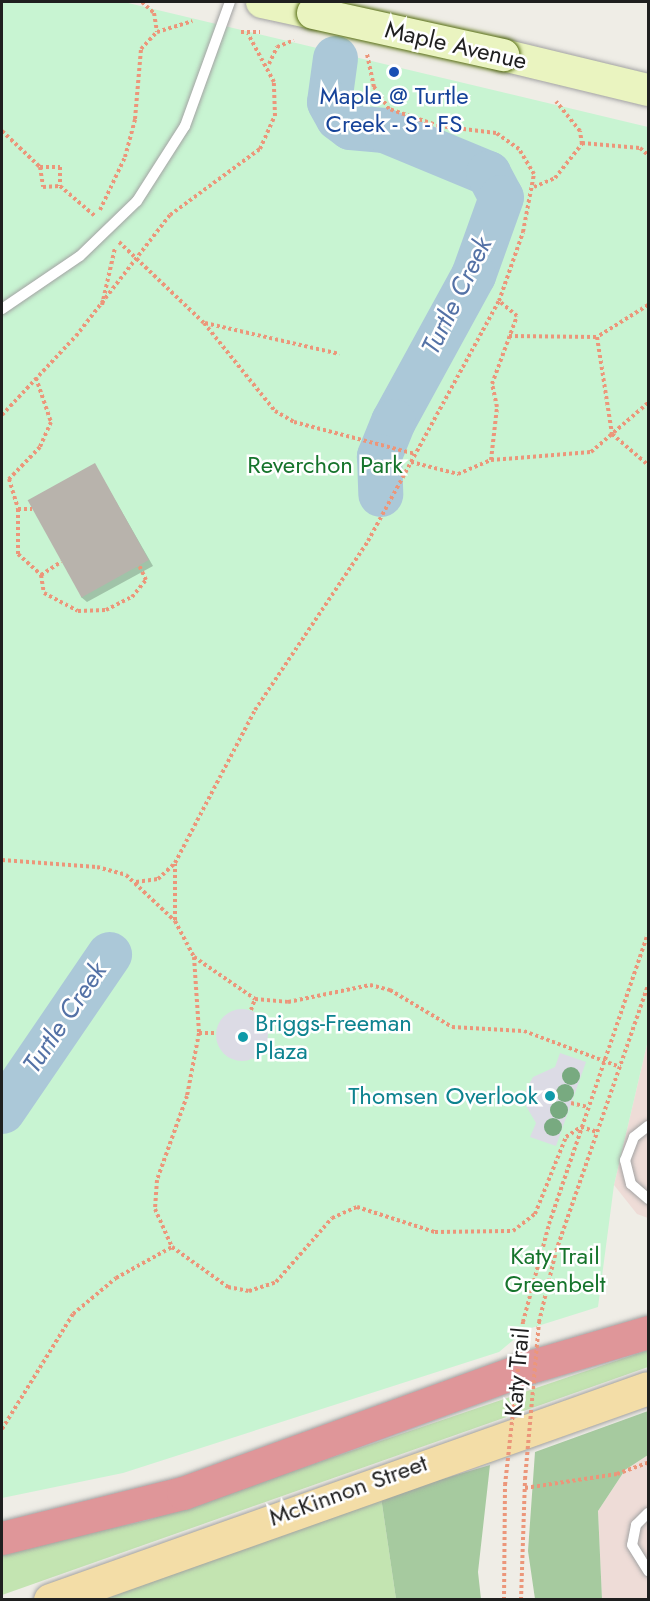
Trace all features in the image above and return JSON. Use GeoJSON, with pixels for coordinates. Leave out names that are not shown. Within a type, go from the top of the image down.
{"type":"FeatureCollection","features":[{"type":"Feature","properties":{"kind":"highway"},"geometry":{"type":"LineString","coordinates":[[2,1538],[194,1489],[526,1368],[648,1332]]}},
{"type":"Feature","properties":{"kind":"main road","name":"Maple Avenue"},"geometry":{"type":"LineString","coordinates":[[262,2],[307,27],[503,55],[648,90]]}},
{"type":"Feature","properties":{"kind":"main road","name":"McKinnon Street"},"geometry":{"type":"LineString","coordinates":[[50,1599],[648,1388]]}},
{"type":"Feature","properties":{"kind":"lane"},"geometry":{"type":"LineString","coordinates":[[2,309],[80,256],[137,201],[185,126],[230,2]]}},
{"type":"Feature","properties":{"kind":"lane"},"geometry":{"type":"LineString","coordinates":[[648,1126],[634,1137],[625,1160],[631,1184],[648,1199]]}},
{"type":"Feature","properties":{"kind":"lane"},"geometry":{"type":"LineString","coordinates":[[648,1513],[636,1525],[632,1545],[648,1571]]}},
{"type":"Feature","properties":{"kind":"path"},"geometry":{"type":"LineString","coordinates":[[142,2],[154,13],[158,32]]}},
{"type":"Feature","properties":{"kind":"path"},"geometry":{"type":"LineString","coordinates":[[2,131],[40,167],[43,187],[60,186],[94,218],[125,157],[135,120],[141,49],[158,32],[192,21]]}},
{"type":"Feature","properties":{"kind":"path"},"geometry":{"type":"LineString","coordinates":[[2,415],[102,305],[135,256],[180,205],[230,176],[260,149],[275,116],[269,64],[277,47],[307,27]]}},
{"type":"Feature","properties":{"kind":"path"},"geometry":{"type":"LineString","coordinates":[[242,32],[269,64]]}},
{"type":"Feature","properties":{"kind":"path"},"geometry":{"type":"LineString","coordinates":[[136,882],[158,879],[176,863],[255,710],[324,612],[411,462],[499,301],[534,187],[529,163],[507,139],[400,114],[374,87]]}},
{"type":"Feature","properties":{"kind":"path"},"geometry":{"type":"LineString","coordinates":[[534,187],[555,178],[582,142],[580,131],[556,101]]}},
{"type":"Feature","properties":{"kind":"path"},"geometry":{"type":"LineString","coordinates":[[582,142],[640,148],[648,155]]}},
{"type":"Feature","properties":{"kind":"path"},"geometry":{"type":"LineString","coordinates":[[40,167],[60,167],[60,186]]}},
{"type":"Feature","properties":{"kind":"path"},"geometry":{"type":"LineString","coordinates":[[102,305],[118,240],[204,323],[275,411],[294,422],[358,435],[415,454]]}},
{"type":"Feature","properties":{"kind":"path"},"geometry":{"type":"LineString","coordinates":[[491,460],[497,406],[492,384],[517,316],[499,301]]}},
{"type":"Feature","properties":{"kind":"path"},"geometry":{"type":"LineString","coordinates":[[509,336],[597,338],[648,305]]}},
{"type":"Feature","properties":{"kind":"path"},"geometry":{"type":"LineString","coordinates":[[204,323],[339,354]]}},
{"type":"Feature","properties":{"kind":"path"},"geometry":{"type":"LineString","coordinates":[[597,338],[612,434],[648,465]]}},
{"type":"Feature","properties":{"kind":"path"},"geometry":{"type":"LineString","coordinates":[[36,378],[51,422],[40,447],[11,474],[9,486],[18,509],[18,554],[41,575],[51,599],[92,611],[120,605],[139,592],[146,580],[139,565]]}},
{"type":"Feature","properties":{"kind":"path"},"geometry":{"type":"LineString","coordinates":[[411,462],[458,474],[491,460],[591,452],[648,403]]}},
{"type":"Feature","properties":{"kind":"path"},"geometry":{"type":"LineString","coordinates":[[18,509],[32,509]]}},
{"type":"Feature","properties":{"kind":"path"},"geometry":{"type":"LineString","coordinates":[[41,575],[61,562]]}},
{"type":"Feature","properties":{"kind":"path"},"geometry":{"type":"LineString","coordinates":[[2,860],[113,869],[136,882],[175,921],[194,957],[199,1034],[187,1096],[157,1180],[158,1221],[172,1247],[213,1280],[249,1291],[291,1271],[332,1218],[357,1207],[435,1232],[513,1231],[535,1214],[566,1137],[581,1127]]}},
{"type":"Feature","properties":{"kind":"path"},"geometry":{"type":"LineString","coordinates":[[175,921],[176,863]]}},
{"type":"Feature","properties":{"kind":"path"},"geometry":{"type":"LineString","coordinates":[[504,1599],[505,1485],[523,1322],[581,1127],[648,934]]}},
{"type":"Feature","properties":{"kind":"path"},"geometry":{"type":"LineString","coordinates":[[194,957],[255,999],[288,1002],[370,985],[390,990],[452,1027],[524,1031],[620,1067]]}},
{"type":"Feature","properties":{"kind":"path","name":"Katy Trail"},"geometry":{"type":"LineString","coordinates":[[521,1599],[525,1479],[539,1322],[556,1251],[648,986]]}},
{"type":"Feature","properties":{"kind":"path"},"geometry":{"type":"LineString","coordinates":[[251,1010],[255,999]]}},
{"type":"Feature","properties":{"kind":"path"},"geometry":{"type":"LineString","coordinates":[[199,1034],[217,1033]]}},
{"type":"Feature","properties":{"kind":"path"},"geometry":{"type":"LineString","coordinates":[[571,1103],[588,1107]]}},
{"type":"Feature","properties":{"kind":"path"},"geometry":{"type":"LineString","coordinates":[[581,1127],[597,1132]]}},
{"type":"Feature","properties":{"kind":"path"},"geometry":{"type":"LineString","coordinates":[[2,1429],[73,1314],[116,1278],[172,1247]]}},
{"type":"Feature","properties":{"kind":"path"},"geometry":{"type":"LineString","coordinates":[[525,1488],[617,1474],[648,1463]]}},
{"type":"Feature","properties":{"kind":"shaded area","name":"Briggs-Freeman Plaza"},"geometry":{"type":"Polygon","coordinates":[[[242,1009],[252,1011],[260,1017],[266,1025],[268,1035],[266,1045],[260,1053],[252,1059],[242,1061],[232,1059],[224,1053],[218,1045],[216,1035],[218,1025],[224,1017],[232,1011],[242,1009]]]}},
{"type":"Feature","properties":{"kind":"shaded area"},"geometry":{"type":"Polygon","coordinates":[[[648,1040],[648,1218],[637,1214],[614,1185],[648,1040]]]}},
{"type":"Feature","properties":{"kind":"shaded area","name":"Thomsen Overlook"},"geometry":{"type":"Polygon","coordinates":[[[560,1053],[586,1062],[556,1146],[530,1137],[536,1123],[526,1106],[526,1090],[533,1077],[555,1067],[560,1053]]]}},
{"type":"Feature","properties":{"kind":"shaded area"},"geometry":{"type":"Polygon","coordinates":[[[648,1455],[648,1599],[602,1599],[598,1511],[625,1470],[648,1455]]]}},
{"type":"Feature","properties":{"kind":"green space","name":"Reverchon Park"},"geometry":{"type":"Polygon","coordinates":[[[2,2],[124,2],[648,127],[648,1040],[614,1185],[598,1307],[525,1330],[499,1352],[123,1473],[2,1498],[2,2]]]}},
{"type":"Feature","properties":{"kind":"green space"},"geometry":{"type":"Polygon","coordinates":[[[648,1350],[648,1367],[2,1595],[2,1552],[148,1520],[648,1350]]]}},
{"type":"Feature","properties":{"kind":"green space"},"geometry":{"type":"Polygon","coordinates":[[[648,1411],[648,1455],[625,1470],[598,1511],[602,1599],[535,1599],[528,1551],[535,1452],[648,1411]]]}},
{"type":"Feature","properties":{"kind":"green space"},"geometry":{"type":"Polygon","coordinates":[[[490,1465],[478,1572],[481,1599],[396,1599],[381,1497],[490,1465]]]}},
{"type":"Feature","properties":{"kind":"green space"},"geometry":{"type":"Polygon","coordinates":[[[381,1497],[396,1599],[105,1599],[381,1497]]]}},
{"type":"Feature","properties":{"kind":"building"},"geometry":{"type":"Polygon","coordinates":[[[95,463],[149,560],[81,597],[28,500],[95,463]]]}},
{"type":"Feature","properties":{"kind":"waterway","name":"Turtle Creek"},"geometry":{"type":"LineString","coordinates":[[335,58],[329,102],[338,118],[350,127],[384,130],[488,173],[501,197],[473,275],[393,421],[379,456],[380,494]]}},
{"type":"Feature","properties":{"kind":"waterway","name":"Turtle Creek"},"geometry":{"type":"LineString","coordinates":[[2,1111],[109,954]]}},
{"type":"Feature","properties":{"kind":"place","name":"Maple @ Turtle Creek - S - FS"},"geometry":{"type":"Point","coordinates":[394,72]}},
{"type":"Feature","properties":{"kind":"place","name":"Briggs-Freeman Plaza"},"geometry":{"type":"Point","coordinates":[243,1037]}},
{"type":"Feature","properties":{"kind":"place","name":"Thomsen Overlook"},"geometry":{"type":"Point","coordinates":[550,1096]}},
{"type":"Feature","properties":{"kind":"park label","name":"Katy Trail Greenbelt"},"geometry":{"type":"Point","coordinates":[555,1270]}}]}
